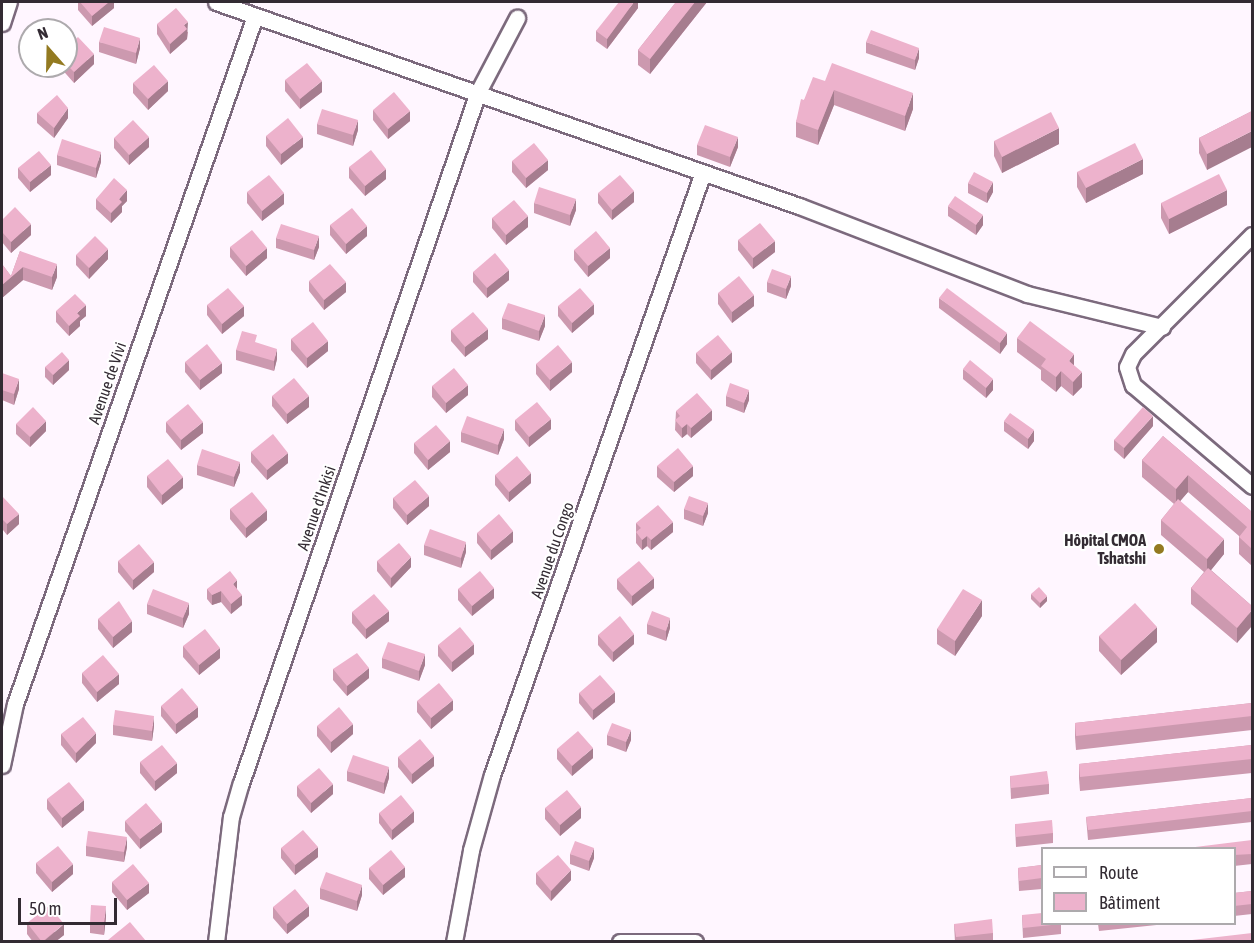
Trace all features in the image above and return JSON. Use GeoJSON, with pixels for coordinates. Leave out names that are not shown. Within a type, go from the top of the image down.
{"type":"FeatureCollection","features":[{"type":"Feature","properties":{"kind":"street"},"geometry":{"type":"LineString","coordinates":[[2,23],[9,2]]}},
{"type":"Feature","properties":{"kind":"street"},"geometry":{"type":"LineString","coordinates":[[216,2],[478,92],[702,175],[799,206],[1027,294],[1162,327]]}},
{"type":"Feature","properties":{"kind":"street","name":"Avenue de Vivi"},"geometry":{"type":"LineString","coordinates":[[2,765],[15,704],[255,16]]}},
{"type":"Feature","properties":{"kind":"street","name":"Avenue d'Inkisi"},"geometry":{"type":"LineString","coordinates":[[216,942],[231,817],[241,783],[478,92],[517,18]]}},
{"type":"Feature","properties":{"kind":"street","name":"Avenue du Congo"},"geometry":{"type":"LineString","coordinates":[[454,942],[471,850],[492,775],[702,175]]}},
{"type":"Feature","properties":{"kind":"street"},"geometry":{"type":"LineString","coordinates":[[1252,235],[1133,354],[1126,367],[1133,386],[1252,486]]}},
{"type":"Feature","properties":{"kind":"street"},"geometry":{"type":"LineString","coordinates":[[620,942],[695,942]]}},
{"type":"Feature","properties":{"kind":"building"},"geometry":{"type":"Polygon","coordinates":[[[80,2],[109,2],[92,16],[80,2]]]}},
{"type":"Feature","properties":{"kind":"building"},"geometry":{"type":"Polygon","coordinates":[[[619,2],[634,2],[607,39],[596,31],[619,2]]]}},
{"type":"Feature","properties":{"kind":"building"},"geometry":{"type":"Polygon","coordinates":[[[676,2],[695,2],[650,59],[638,50],[676,2]]]}},
{"type":"Feature","properties":{"kind":"building"},"geometry":{"type":"Polygon","coordinates":[[[176,8],[188,22],[184,25],[187,29],[170,44],[157,24],[176,8]]]}},
{"type":"Feature","properties":{"kind":"building"},"geometry":{"type":"Polygon","coordinates":[[[104,27],[140,38],[136,53],[99,42],[104,27]]]}},
{"type":"Feature","properties":{"kind":"building"},"geometry":{"type":"Polygon","coordinates":[[[871,30],[919,48],[915,60],[866,42],[871,30]]]}},
{"type":"Feature","properties":{"kind":"building"},"geometry":{"type":"Polygon","coordinates":[[[78,37],[94,54],[78,68],[78,37]]]}},
{"type":"Feature","properties":{"kind":"building"},"geometry":{"type":"Polygon","coordinates":[[[307,63],[322,81],[300,99],[285,80],[307,63]]]}},
{"type":"Feature","properties":{"kind":"building"},"geometry":{"type":"Polygon","coordinates":[[[832,63],[913,93],[905,116],[834,90],[818,130],[796,122],[801,99],[804,100],[813,77],[825,81],[832,63]]]}},
{"type":"Feature","properties":{"kind":"building"},"geometry":{"type":"Polygon","coordinates":[[[154,65],[168,81],[148,99],[133,83],[154,65]]]}},
{"type":"Feature","properties":{"kind":"building"},"geometry":{"type":"Polygon","coordinates":[[[394,92],[410,111],[388,129],[373,110],[394,92]]]}},
{"type":"Feature","properties":{"kind":"building"},"geometry":{"type":"Polygon","coordinates":[[[57,95],[68,108],[54,128],[37,113],[57,95]]]}},
{"type":"Feature","properties":{"kind":"building"},"geometry":{"type":"Polygon","coordinates":[[[322,109],[358,120],[353,135],[317,124],[322,109]]]}},
{"type":"Feature","properties":{"kind":"building"},"geometry":{"type":"Polygon","coordinates":[[[1252,111],[1252,131],[1207,154],[1199,138],[1252,111]]]}},
{"type":"Feature","properties":{"kind":"building"},"geometry":{"type":"Polygon","coordinates":[[[1051,112],[1059,128],[1002,157],[994,141],[1051,112]]]}},
{"type":"Feature","properties":{"kind":"building"},"geometry":{"type":"Polygon","coordinates":[[[288,118],[303,137],[281,154],[266,136],[288,118]]]}},
{"type":"Feature","properties":{"kind":"building"},"geometry":{"type":"Polygon","coordinates":[[[133,120],[149,137],[129,155],[114,138],[133,120]]]}},
{"type":"Feature","properties":{"kind":"building"},"geometry":{"type":"Polygon","coordinates":[[[705,125],[738,137],[730,157],[697,145],[705,125]]]}},
{"type":"Feature","properties":{"kind":"building"},"geometry":{"type":"Polygon","coordinates":[[[62,139],[101,152],[96,168],[57,155],[62,139]]]}},
{"type":"Feature","properties":{"kind":"building"},"geometry":{"type":"Polygon","coordinates":[[[534,143],[548,160],[526,178],[512,161],[534,143]]]}},
{"type":"Feature","properties":{"kind":"building"},"geometry":{"type":"Polygon","coordinates":[[[1135,143],[1143,159],[1086,188],[1077,172],[1135,143]]]}},
{"type":"Feature","properties":{"kind":"building"},"geometry":{"type":"Polygon","coordinates":[[[371,150],[386,169],[365,186],[349,167],[371,150]]]}},
{"type":"Feature","properties":{"kind":"building"},"geometry":{"type":"Polygon","coordinates":[[[39,151],[51,165],[30,182],[18,168],[39,151]]]}},
{"type":"Feature","properties":{"kind":"building"},"geometry":{"type":"Polygon","coordinates":[[[974,172],[993,182],[987,193],[968,183],[974,172]]]}},
{"type":"Feature","properties":{"kind":"building"},"geometry":{"type":"Polygon","coordinates":[[[1219,174],[1227,190],[1169,219],[1161,203],[1219,174]]]}},
{"type":"Feature","properties":{"kind":"building"},"geometry":{"type":"Polygon","coordinates":[[[269,175],[284,193],[262,211],[247,192],[269,175]]]}},
{"type":"Feature","properties":{"kind":"building"},"geometry":{"type":"Polygon","coordinates":[[[620,175],[634,191],[612,210],[598,193],[620,175]]]}},
{"type":"Feature","properties":{"kind":"building"},"geometry":{"type":"Polygon","coordinates":[[[114,178],[127,190],[119,199],[122,202],[111,213],[96,199],[114,178]]]}},
{"type":"Feature","properties":{"kind":"building"},"geometry":{"type":"Polygon","coordinates":[[[539,187],[576,199],[570,215],[534,203],[539,187]]]}},
{"type":"Feature","properties":{"kind":"building"},"geometry":{"type":"Polygon","coordinates":[[[955,196],[983,215],[976,225],[948,206],[955,196]]]}},
{"type":"Feature","properties":{"kind":"building"},"geometry":{"type":"Polygon","coordinates":[[[514,200],[528,216],[506,235],[492,218],[514,200]]]}},
{"type":"Feature","properties":{"kind":"building"},"geometry":{"type":"Polygon","coordinates":[[[15,207],[31,224],[11,242],[2,232],[2,220],[15,207]]]}},
{"type":"Feature","properties":{"kind":"building"},"geometry":{"type":"Polygon","coordinates":[[[352,208],[367,226],[346,244],[330,225],[352,208]]]}},
{"type":"Feature","properties":{"kind":"building"},"geometry":{"type":"Polygon","coordinates":[[[760,223],[775,241],[753,258],[738,240],[760,223]]]}},
{"type":"Feature","properties":{"kind":"building"},"geometry":{"type":"Polygon","coordinates":[[[281,224],[319,236],[314,250],[276,238],[281,224]]]}},
{"type":"Feature","properties":{"kind":"building"},"geometry":{"type":"Polygon","coordinates":[[[252,230],[267,248],[246,266],[230,247],[252,230]]]}},
{"type":"Feature","properties":{"kind":"building"},"geometry":{"type":"Polygon","coordinates":[[[596,231],[610,248],[588,266],[574,250],[596,231]]]}},
{"type":"Feature","properties":{"kind":"building"},"geometry":{"type":"Polygon","coordinates":[[[95,236],[108,249],[89,268],[76,255],[95,236]]]}},
{"type":"Feature","properties":{"kind":"building"},"geometry":{"type":"Polygon","coordinates":[[[20,251],[57,264],[52,277],[23,267],[2,285],[2,264],[11,276],[20,251]]]}},
{"type":"Feature","properties":{"kind":"building"},"geometry":{"type":"Polygon","coordinates":[[[495,253],[509,270],[487,288],[473,272],[495,253]]]}},
{"type":"Feature","properties":{"kind":"building"},"geometry":{"type":"Polygon","coordinates":[[[330,264],[346,282],[324,300],[309,281],[330,264]]]}},
{"type":"Feature","properties":{"kind":"building"},"geometry":{"type":"Polygon","coordinates":[[[772,269],[791,276],[786,289],[767,282],[772,269]]]}},
{"type":"Feature","properties":{"kind":"building"},"geometry":{"type":"Polygon","coordinates":[[[739,276],[754,295],[732,312],[718,293],[739,276]]]}},
{"type":"Feature","properties":{"kind":"building"},"geometry":{"type":"Polygon","coordinates":[[[228,288],[244,306],[222,324],[207,305],[228,288]]]}},
{"type":"Feature","properties":{"kind":"building"},"geometry":{"type":"Polygon","coordinates":[[[580,288],[594,304],[572,323],[558,306],[580,288]]]}},
{"type":"Feature","properties":{"kind":"building"},"geometry":{"type":"Polygon","coordinates":[[[947,288],[1007,333],[1000,343],[939,298],[947,288]]]}},
{"type":"Feature","properties":{"kind":"building"},"geometry":{"type":"Polygon","coordinates":[[[75,294],[86,305],[77,313],[80,316],[69,326],[56,311],[75,294]]]}},
{"type":"Feature","properties":{"kind":"building"},"geometry":{"type":"Polygon","coordinates":[[[508,303],[545,315],[539,331],[502,318],[508,303]]]}},
{"type":"Feature","properties":{"kind":"building"},"geometry":{"type":"Polygon","coordinates":[[[473,312],[488,329],[465,347],[451,330],[473,312]]]}},
{"type":"Feature","properties":{"kind":"building"},"geometry":{"type":"Polygon","coordinates":[[[1030,321],[1074,354],[1069,361],[1082,372],[1073,382],[1061,371],[1056,377],[1041,366],[1046,359],[1017,338],[1030,321]]]}},
{"type":"Feature","properties":{"kind":"building"},"geometry":{"type":"Polygon","coordinates":[[[313,322],[328,341],[307,358],[291,339],[313,322]]]}},
{"type":"Feature","properties":{"kind":"building"},"geometry":{"type":"Polygon","coordinates":[[[242,331],[257,335],[255,342],[277,349],[274,361],[236,350],[242,331]]]}},
{"type":"Feature","properties":{"kind":"building"},"geometry":{"type":"Polygon","coordinates":[[[718,335],[732,352],[711,370],[696,353],[718,335]]]}},
{"type":"Feature","properties":{"kind":"building"},"geometry":{"type":"Polygon","coordinates":[[[207,344],[222,363],[200,380],[185,362],[207,344]]]}},
{"type":"Feature","properties":{"kind":"building"},"geometry":{"type":"Polygon","coordinates":[[[558,345],[572,362],[550,380],[536,364],[558,345]]]}},
{"type":"Feature","properties":{"kind":"building"},"geometry":{"type":"Polygon","coordinates":[[[62,352],[69,360],[53,375],[45,367],[62,352]]]}},
{"type":"Feature","properties":{"kind":"building"},"geometry":{"type":"Polygon","coordinates":[[[970,360],[993,379],[986,388],[963,369],[970,360]]]}},
{"type":"Feature","properties":{"kind":"building"},"geometry":{"type":"Polygon","coordinates":[[[454,368],[468,385],[446,403],[432,386],[454,368]]]}},
{"type":"Feature","properties":{"kind":"building"},"geometry":{"type":"Polygon","coordinates":[[[2,373],[19,379],[14,394],[2,390],[2,373]]]}},
{"type":"Feature","properties":{"kind":"building"},"geometry":{"type":"Polygon","coordinates":[[[294,378],[309,396],[287,414],[272,396],[294,378]]]}},
{"type":"Feature","properties":{"kind":"building"},"geometry":{"type":"Polygon","coordinates":[[[730,383],[749,390],[744,403],[726,396],[730,383]]]}},
{"type":"Feature","properties":{"kind":"building"},"geometry":{"type":"Polygon","coordinates":[[[697,393],[712,410],[691,428],[687,424],[682,428],[675,420],[680,416],[676,411],[697,393]]]}},
{"type":"Feature","properties":{"kind":"building"},"geometry":{"type":"Polygon","coordinates":[[[537,402],[551,419],[529,437],[515,420],[537,402]]]}},
{"type":"Feature","properties":{"kind":"building"},"geometry":{"type":"Polygon","coordinates":[[[188,404],[203,422],[181,440],[166,422],[188,404]]]}},
{"type":"Feature","properties":{"kind":"building"},"geometry":{"type":"Polygon","coordinates":[[[33,407],[46,421],[30,437],[16,424],[33,407]]]}},
{"type":"Feature","properties":{"kind":"building"},"geometry":{"type":"Polygon","coordinates":[[[1143,407],[1153,416],[1124,448],[1114,440],[1143,407]]]}},
{"type":"Feature","properties":{"kind":"building"},"geometry":{"type":"Polygon","coordinates":[[[1010,413],[1034,430],[1028,439],[1004,421],[1010,413]]]}},
{"type":"Feature","properties":{"kind":"building"},"geometry":{"type":"Polygon","coordinates":[[[467,416],[504,429],[498,445],[461,432],[467,416]]]}},
{"type":"Feature","properties":{"kind":"building"},"geometry":{"type":"Polygon","coordinates":[[[436,425],[450,441],[428,460],[414,443],[436,425]]]}},
{"type":"Feature","properties":{"kind":"building"},"geometry":{"type":"Polygon","coordinates":[[[273,434],[288,453],[267,470],[251,452],[273,434]]]}},
{"type":"Feature","properties":{"kind":"building"},"geometry":{"type":"Polygon","coordinates":[[[1163,436],[1252,512],[1252,549],[1239,537],[1247,527],[1188,475],[1176,489],[1142,460],[1163,436]]]}},
{"type":"Feature","properties":{"kind":"building"},"geometry":{"type":"Polygon","coordinates":[[[678,448],[693,466],[674,482],[657,466],[678,448]]]}},
{"type":"Feature","properties":{"kind":"building"},"geometry":{"type":"Polygon","coordinates":[[[202,449],[240,462],[234,477],[197,465],[202,449]]]}},
{"type":"Feature","properties":{"kind":"building"},"geometry":{"type":"Polygon","coordinates":[[[517,456],[531,473],[509,492],[495,475],[517,456]]]}},
{"type":"Feature","properties":{"kind":"building"},"geometry":{"type":"Polygon","coordinates":[[[168,459],[183,477],[162,495],[147,476],[168,459]]]}},
{"type":"Feature","properties":{"kind":"building"},"geometry":{"type":"Polygon","coordinates":[[[415,480],[429,496],[407,515],[393,498],[415,480]]]}},
{"type":"Feature","properties":{"kind":"building"},"geometry":{"type":"Polygon","coordinates":[[[252,492],[267,510],[246,528],[230,509],[252,492]]]}},
{"type":"Feature","properties":{"kind":"building"},"geometry":{"type":"Polygon","coordinates":[[[2,496],[19,514],[7,524],[2,521],[2,496]]]}},
{"type":"Feature","properties":{"kind":"building"},"geometry":{"type":"Polygon","coordinates":[[[689,496],[708,503],[703,516],[684,509],[689,496]]]}},
{"type":"Feature","properties":{"kind":"building"},"geometry":{"type":"Polygon","coordinates":[[[1178,499],[1224,539],[1207,559],[1161,520],[1178,499]]]}},
{"type":"Feature","properties":{"kind":"building"},"geometry":{"type":"Polygon","coordinates":[[[658,505],[673,522],[651,540],[647,536],[642,540],[636,532],[641,528],[636,523],[658,505]]]}},
{"type":"Feature","properties":{"kind":"building"},"geometry":{"type":"Polygon","coordinates":[[[499,514],[513,531],[491,550],[477,533],[499,514]]]}},
{"type":"Feature","properties":{"kind":"building"},"geometry":{"type":"Polygon","coordinates":[[[430,529],[466,542],[461,558],[424,545],[430,529]]]}},
{"type":"Feature","properties":{"kind":"building"},"geometry":{"type":"Polygon","coordinates":[[[399,543],[411,557],[391,578],[377,561],[399,543]]]}},
{"type":"Feature","properties":{"kind":"building"},"geometry":{"type":"Polygon","coordinates":[[[139,544],[154,562],[133,580],[118,561],[139,544]]]}},
{"type":"Feature","properties":{"kind":"building"},"geometry":{"type":"Polygon","coordinates":[[[639,561],[654,578],[632,596],[617,579],[639,561]]]}},
{"type":"Feature","properties":{"kind":"building"},"geometry":{"type":"Polygon","coordinates":[[[1208,568],[1252,606],[1252,610],[1237,628],[1191,588],[1208,568]]]}},
{"type":"Feature","properties":{"kind":"building"},"geometry":{"type":"Polygon","coordinates":[[[230,571],[237,580],[233,584],[242,595],[231,604],[221,591],[212,595],[207,589],[230,571]]]}},
{"type":"Feature","properties":{"kind":"building"},"geometry":{"type":"Polygon","coordinates":[[[480,571],[494,588],[472,606],[458,589],[480,571]]]}},
{"type":"Feature","properties":{"kind":"building"},"geometry":{"type":"Polygon","coordinates":[[[1039,587],[1047,596],[1040,603],[1031,594],[1039,587]]]}},
{"type":"Feature","properties":{"kind":"building"},"geometry":{"type":"Polygon","coordinates":[[[153,589],[189,603],[183,618],[147,604],[153,589]]]}},
{"type":"Feature","properties":{"kind":"building"},"geometry":{"type":"Polygon","coordinates":[[[963,589],[982,600],[955,641],[937,629],[963,589]]]}},
{"type":"Feature","properties":{"kind":"building"},"geometry":{"type":"Polygon","coordinates":[[[374,594],[389,611],[366,629],[352,612],[374,594]]]}},
{"type":"Feature","properties":{"kind":"building"},"geometry":{"type":"Polygon","coordinates":[[[119,601],[132,621],[113,637],[98,619],[119,601]]]}},
{"type":"Feature","properties":{"kind":"building"},"geometry":{"type":"Polygon","coordinates":[[[1135,603],[1157,627],[1121,660],[1099,636],[1135,603]]]}},
{"type":"Feature","properties":{"kind":"building"},"geometry":{"type":"Polygon","coordinates":[[[652,611],[670,618],[666,631],[647,624],[652,611]]]}},
{"type":"Feature","properties":{"kind":"building"},"geometry":{"type":"Polygon","coordinates":[[[620,616],[634,634],[613,652],[598,635],[620,616]]]}},
{"type":"Feature","properties":{"kind":"building"},"geometry":{"type":"Polygon","coordinates":[[[460,627],[474,644],[452,662],[438,645],[460,627]]]}},
{"type":"Feature","properties":{"kind":"building"},"geometry":{"type":"Polygon","coordinates":[[[205,629],[220,648],[199,665],[183,646],[205,629]]]}},
{"type":"Feature","properties":{"kind":"building"},"geometry":{"type":"Polygon","coordinates":[[[388,642],[425,654],[419,671],[382,658],[388,642]]]}},
{"type":"Feature","properties":{"kind":"building"},"geometry":{"type":"Polygon","coordinates":[[[357,653],[369,668],[347,686],[333,669],[357,653]]]}},
{"type":"Feature","properties":{"kind":"building"},"geometry":{"type":"Polygon","coordinates":[[[103,655],[119,674],[97,692],[82,673],[103,655]]]}},
{"type":"Feature","properties":{"kind":"building"},"geometry":{"type":"Polygon","coordinates":[[[600,675],[615,692],[593,710],[579,693],[600,675]]]}},
{"type":"Feature","properties":{"kind":"building"},"geometry":{"type":"Polygon","coordinates":[[[439,683],[453,700],[431,718],[417,701],[439,683]]]}},
{"type":"Feature","properties":{"kind":"building"},"geometry":{"type":"Polygon","coordinates":[[[182,688],[198,707],[176,724],[161,706],[182,688]]]}},
{"type":"Feature","properties":{"kind":"building"},"geometry":{"type":"Polygon","coordinates":[[[1252,703],[1252,716],[1076,736],[1075,723],[1252,703]]]}},
{"type":"Feature","properties":{"kind":"building"},"geometry":{"type":"Polygon","coordinates":[[[339,707],[353,724],[331,742],[317,726],[339,707]]]}},
{"type":"Feature","properties":{"kind":"building"},"geometry":{"type":"Polygon","coordinates":[[[115,710],[154,716],[152,731],[113,725],[115,710]]]}},
{"type":"Feature","properties":{"kind":"building"},"geometry":{"type":"Polygon","coordinates":[[[83,717],[96,733],[76,753],[61,734],[83,717]]]}},
{"type":"Feature","properties":{"kind":"building"},"geometry":{"type":"Polygon","coordinates":[[[612,723],[631,730],[626,742],[607,735],[612,723]]]}},
{"type":"Feature","properties":{"kind":"building"},"geometry":{"type":"Polygon","coordinates":[[[578,731],[593,748],[572,766],[557,749],[578,731]]]}},
{"type":"Feature","properties":{"kind":"building"},"geometry":{"type":"Polygon","coordinates":[[[420,739],[434,756],[412,774],[398,757],[420,739]]]}},
{"type":"Feature","properties":{"kind":"building"},"geometry":{"type":"Polygon","coordinates":[[[162,745],[177,763],[155,781],[140,762],[162,745]]]}},
{"type":"Feature","properties":{"kind":"building"},"geometry":{"type":"Polygon","coordinates":[[[1252,745],[1252,759],[1080,777],[1079,764],[1252,745]]]}},
{"type":"Feature","properties":{"kind":"building"},"geometry":{"type":"Polygon","coordinates":[[[353,755],[389,767],[384,783],[347,771],[353,755]]]}},
{"type":"Feature","properties":{"kind":"building"},"geometry":{"type":"Polygon","coordinates":[[[319,768],[333,784],[311,803],[297,786],[319,768]]]}},
{"type":"Feature","properties":{"kind":"building"},"geometry":{"type":"Polygon","coordinates":[[[1047,771],[1049,784],[1011,788],[1010,776],[1047,771]]]}},
{"type":"Feature","properties":{"kind":"building"},"geometry":{"type":"Polygon","coordinates":[[[69,782],[84,800],[62,818],[47,799],[69,782]]]}},
{"type":"Feature","properties":{"kind":"building"},"geometry":{"type":"Polygon","coordinates":[[[567,790],[581,807],[560,825],[545,808],[567,790]]]}},
{"type":"Feature","properties":{"kind":"building"},"geometry":{"type":"Polygon","coordinates":[[[401,795],[414,811],[392,830],[379,813],[401,795]]]}},
{"type":"Feature","properties":{"kind":"building"},"geometry":{"type":"Polygon","coordinates":[[[1252,798],[1252,811],[1088,830],[1086,817],[1252,798]]]}},
{"type":"Feature","properties":{"kind":"building"},"geometry":{"type":"Polygon","coordinates":[[[146,803],[162,822],[140,839],[125,821],[146,803]]]}},
{"type":"Feature","properties":{"kind":"building"},"geometry":{"type":"Polygon","coordinates":[[[1052,820],[1053,833],[1016,837],[1015,824],[1052,820]]]}},
{"type":"Feature","properties":{"kind":"building"},"geometry":{"type":"Polygon","coordinates":[[[303,830],[318,847],[295,865],[281,848],[303,830]]]}},
{"type":"Feature","properties":{"kind":"building"},"geometry":{"type":"Polygon","coordinates":[[[88,831],[127,837],[124,852],[86,846],[88,831]]]}},
{"type":"Feature","properties":{"kind":"building"},"geometry":{"type":"Polygon","coordinates":[[[1252,840],[1252,854],[1236,855],[1236,847],[1195,847],[1252,840]]]}},
{"type":"Feature","properties":{"kind":"building"},"geometry":{"type":"Polygon","coordinates":[[[575,841],[594,848],[589,861],[570,854],[575,841]]]}},
{"type":"Feature","properties":{"kind":"building"},"geometry":{"type":"Polygon","coordinates":[[[58,846],[73,864],[52,882],[36,863],[58,846]]]}},
{"type":"Feature","properties":{"kind":"building"},"geometry":{"type":"Polygon","coordinates":[[[391,850],[405,867],[383,885],[369,868],[391,850]]]}},
{"type":"Feature","properties":{"kind":"building"},"geometry":{"type":"Polygon","coordinates":[[[558,855],[571,870],[551,891],[536,873],[558,855]]]}},
{"type":"Feature","properties":{"kind":"building"},"geometry":{"type":"Polygon","coordinates":[[[133,864],[149,883],[127,900],[112,882],[133,864]]]}},
{"type":"Feature","properties":{"kind":"building"},"geometry":{"type":"Polygon","coordinates":[[[1041,865],[1041,878],[1019,881],[1018,868],[1041,865]]]}},
{"type":"Feature","properties":{"kind":"building"},"geometry":{"type":"Polygon","coordinates":[[[326,872],[362,885],[357,901],[320,888],[326,872]]]}},
{"type":"Feature","properties":{"kind":"building"},"geometry":{"type":"Polygon","coordinates":[[[295,889],[309,906],[287,924],[273,907],[295,889]]]}},
{"type":"Feature","properties":{"kind":"building"},"geometry":{"type":"Polygon","coordinates":[[[1252,891],[1252,904],[1236,906],[1236,893],[1252,891]]]}},
{"type":"Feature","properties":{"kind":"building"},"geometry":{"type":"Polygon","coordinates":[[[91,905],[106,906],[104,924],[90,923],[91,905]]]}},
{"type":"Feature","properties":{"kind":"building"},"geometry":{"type":"Polygon","coordinates":[[[49,906],[64,924],[42,942],[27,923],[49,906]]]}},
{"type":"Feature","properties":{"kind":"building"},"geometry":{"type":"Polygon","coordinates":[[[1041,913],[1041,925],[1052,925],[1023,928],[1022,915],[1041,913]]]}},
{"type":"Feature","properties":{"kind":"building"},"geometry":{"type":"Polygon","coordinates":[[[992,919],[993,933],[956,937],[954,924],[992,919]]]}},
{"type":"Feature","properties":{"kind":"building"},"geometry":{"type":"Polygon","coordinates":[[[130,922],[146,941],[110,942],[108,940],[130,922]]]}},
{"type":"Feature","properties":{"kind":"building"},"geometry":{"type":"Polygon","coordinates":[[[1252,933],[1252,942],[1175,942],[1252,933]]]}},
{"type":"Feature","properties":{"kind":"place","name":"Hôpital CMOA Tshatshi"},"geometry":{"type":"Point","coordinates":[1159,549]}}]}
